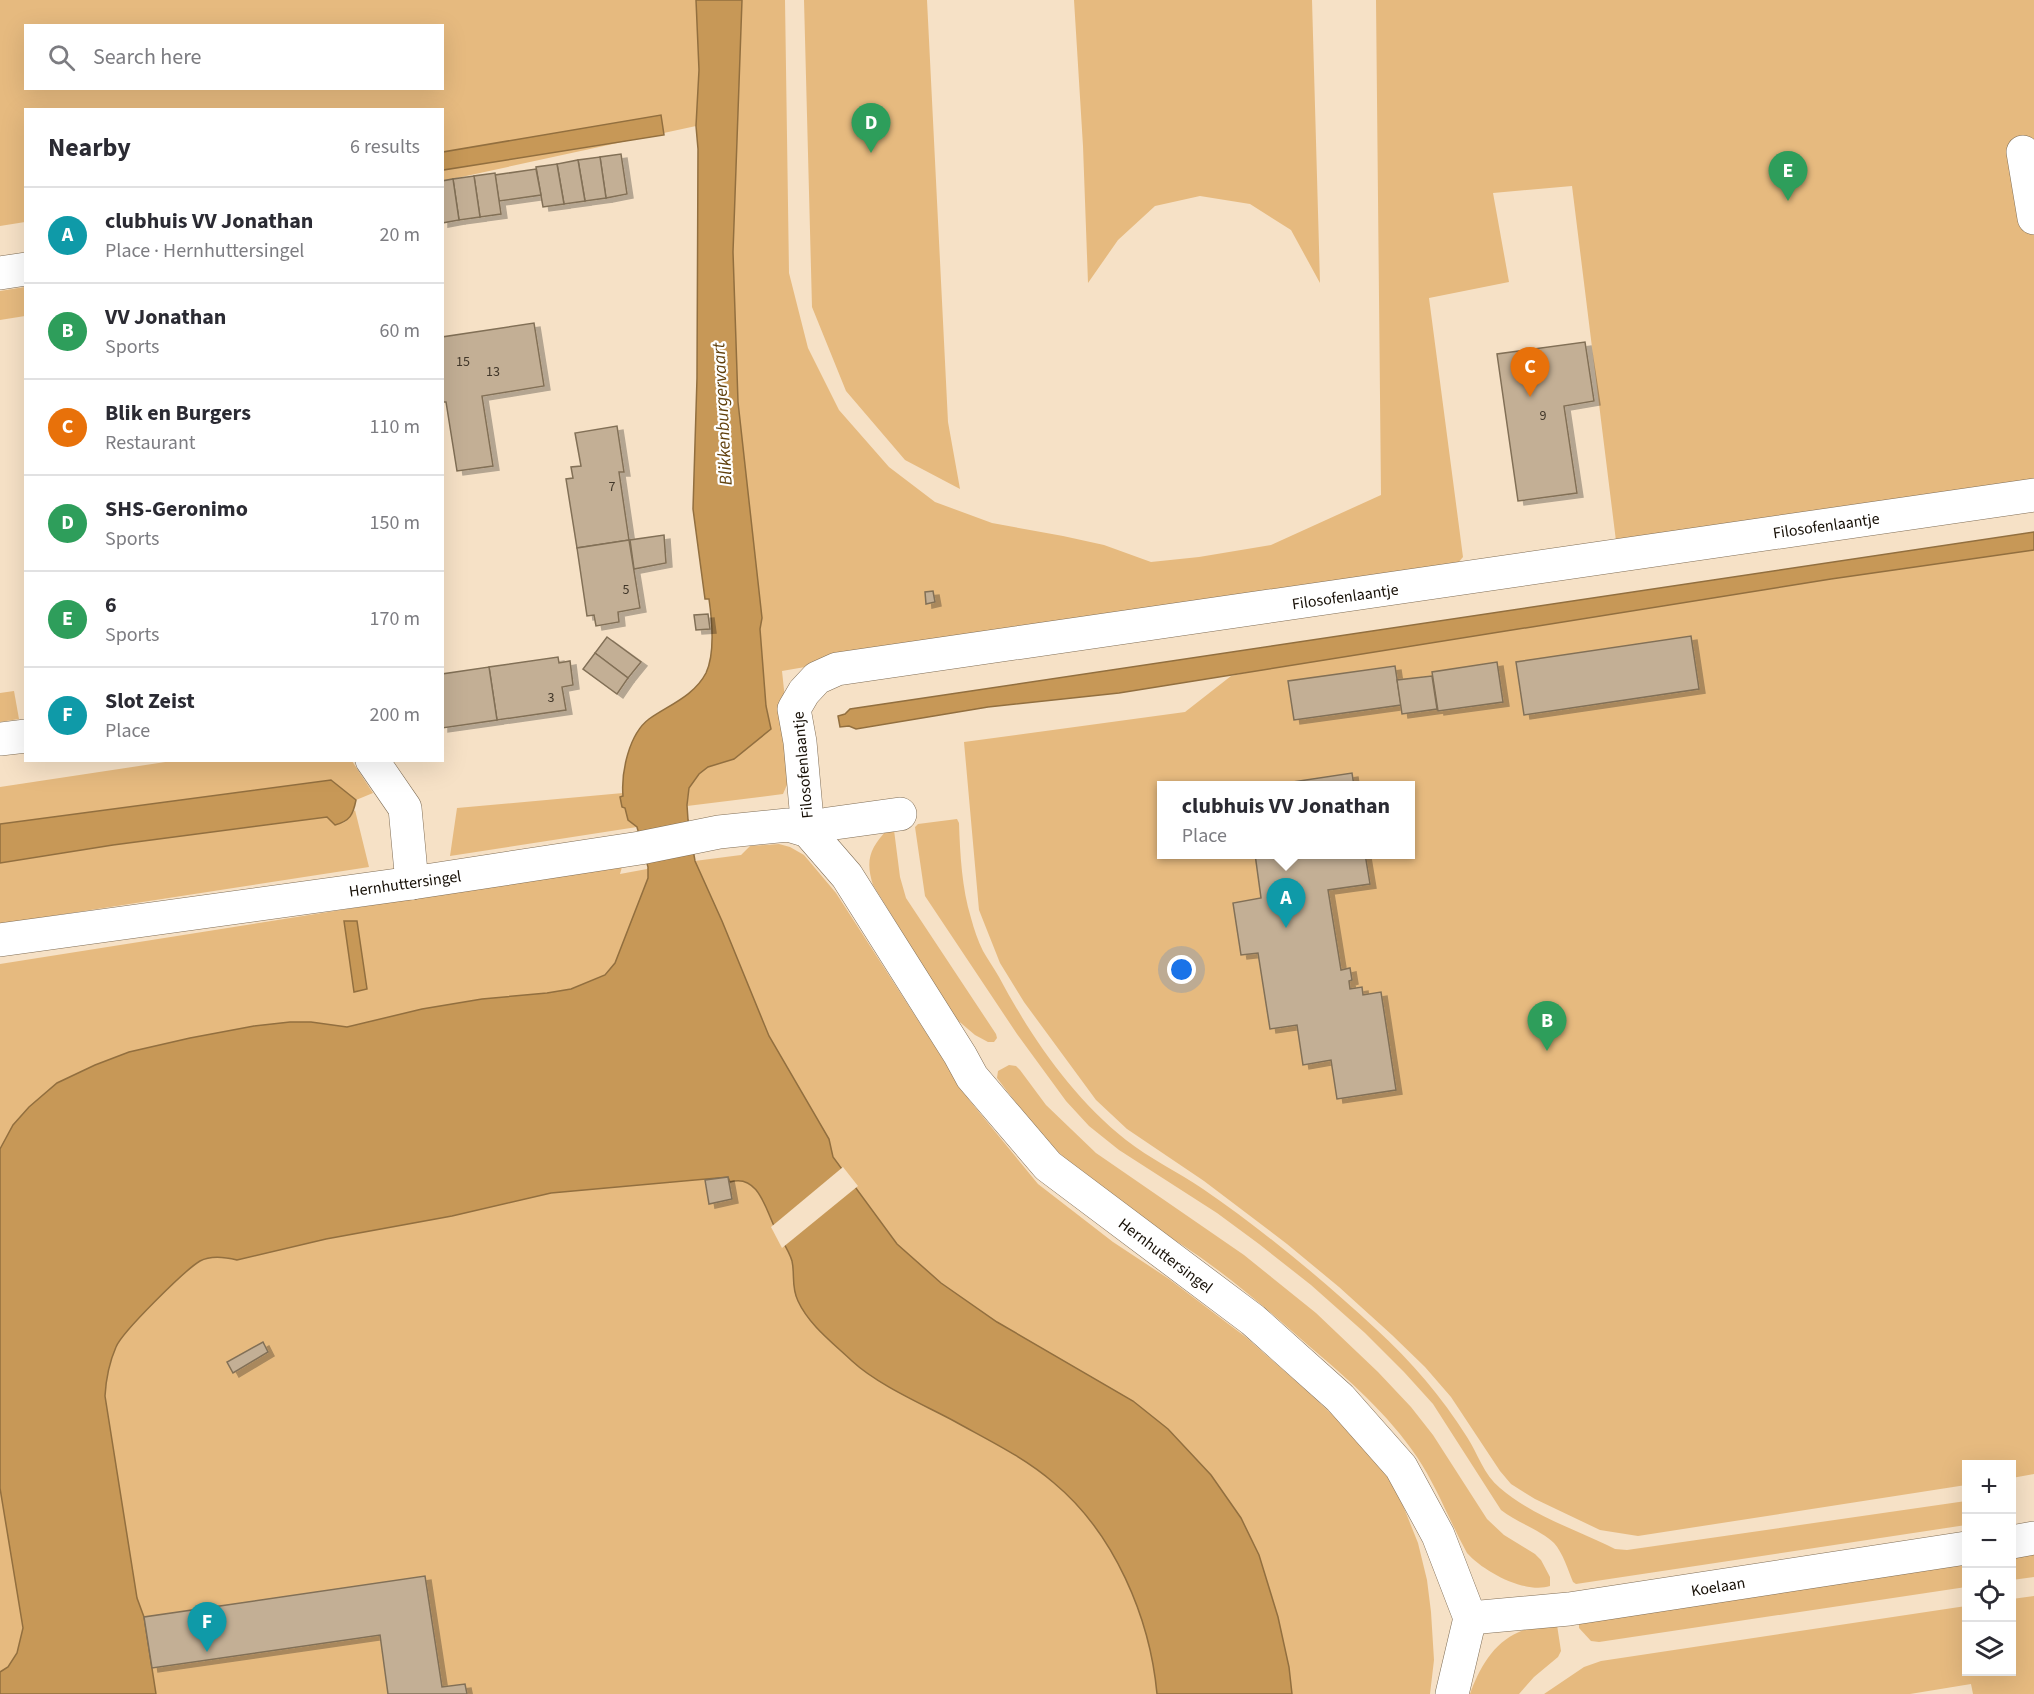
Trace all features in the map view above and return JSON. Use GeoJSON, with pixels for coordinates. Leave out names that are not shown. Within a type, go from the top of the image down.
{"type":"FeatureCollection","features":[{"type":"Feature","properties":{"kind":"street"},"geometry":{"type":"LineString","coordinates":[[2023,152],[2034,218]]}},
{"type":"Feature","properties":{"kind":"street"},"geometry":{"type":"LineString","coordinates":[[0,273],[24,269]]}},
{"type":"Feature","properties":{"kind":"street","name":"Filosofenlaantje"},"geometry":{"type":"LineString","coordinates":[[808,831],[800,742],[794,709],[804,692],[817,678],[837,669],[2034,495]]}},
{"type":"Feature","properties":{"kind":"street"},"geometry":{"type":"LineString","coordinates":[[0,739],[24,736]]}},
{"type":"Feature","properties":{"kind":"street"},"geometry":{"type":"LineString","coordinates":[[373,762],[405,808],[412,883]]}},
{"type":"Feature","properties":{"kind":"street","name":"Hernhuttersingel"},"geometry":{"type":"LineString","coordinates":[[808,831],[828,824],[900,814]]}},
{"type":"Feature","properties":{"kind":"street","name":"Hernhuttersingel"},"geometry":{"type":"LineString","coordinates":[[0,940],[412,883],[640,848],[719,832],[788,825],[808,831],[847,876],[972,1077],[1048,1166],[1253,1320],[1340,1398],[1401,1467],[1438,1535],[1470,1618]]}},
{"type":"Feature","properties":{"kind":"street"},"geometry":{"type":"LineString","coordinates":[[2016,1541],[2034,1538]]}},
{"type":"Feature","properties":{"kind":"street","name":"Koelaan"},"geometry":{"type":"LineString","coordinates":[[1470,1618],[1569,1609],[1962,1549]]}},
{"type":"Feature","properties":{"kind":"street"},"geometry":{"type":"LineString","coordinates":[[1452,1694],[1470,1618]]}},
{"type":"Feature","properties":{"kind":"shaded area"},"geometry":{"type":"Polygon","coordinates":[[[0,0],[696,0],[699,70],[696,126],[444,181],[444,108],[24,108],[24,222],[0,226],[0,0]]]}},
{"type":"Feature","properties":{"kind":"shaded area"},"geometry":{"type":"Polygon","coordinates":[[[742,0],[785,0],[789,273],[808,348],[839,410],[889,467],[935,502],[992,523],[1104,545],[1151,562],[1271,545],[1381,495],[1376,0],[2034,0],[2034,480],[1616,541],[1572,186],[1493,193],[1509,282],[1429,298],[1463,557],[1452,570],[932,645],[782,671],[792,765],[790,778],[783,794],[687,806],[689,788],[699,774],[708,767],[734,759],[771,729],[766,706],[760,629],[762,618],[738,402],[733,252],[742,0]]]}},
{"type":"Feature","properties":{"kind":"shaded area"},"geometry":{"type":"Polygon","coordinates":[[[804,0],[927,0],[948,422],[960,489],[905,460],[846,391],[812,307],[804,0]]]}},
{"type":"Feature","properties":{"kind":"shaded area"},"geometry":{"type":"Polygon","coordinates":[[[1074,0],[1312,0],[1320,283],[1291,230],[1250,204],[1200,196],[1155,206],[1118,240],[1088,283],[1074,0]]]}},
{"type":"Feature","properties":{"kind":"shaded area"},"geometry":{"type":"Polygon","coordinates":[[[24,287],[24,316],[0,320],[0,291],[24,287]]]}},
{"type":"Feature","properties":{"kind":"shaded area"},"geometry":{"type":"Polygon","coordinates":[[[2034,538],[2034,1474],[2016,1477],[2016,1460],[1962,1460],[1962,1486],[1638,1536],[1600,1530],[1535,1499],[1511,1484],[1451,1397],[1425,1367],[1392,1335],[1287,1244],[1204,1181],[1127,1129],[1096,1100],[1024,1002],[1000,963],[979,910],[964,742],[1185,712],[1231,676],[1423,635],[2034,538]]]}},
{"type":"Feature","properties":{"kind":"shaded area"},"geometry":{"type":"Polygon","coordinates":[[[14,691],[19,719],[0,722],[0,693],[14,691]]]}},
{"type":"Feature","properties":{"kind":"shaded area"},"geometry":{"type":"Polygon","coordinates":[[[165,762],[353,762],[373,793],[356,800],[331,780],[0,824],[0,787],[165,762]]]}},
{"type":"Feature","properties":{"kind":"shaded area"},"geometry":{"type":"Polygon","coordinates":[[[623,793],[628,820],[637,827],[450,856],[457,808],[623,793]]]}},
{"type":"Feature","properties":{"kind":"shaded area"},"geometry":{"type":"Polygon","coordinates":[[[355,810],[369,867],[0,924],[0,863],[113,845],[327,817],[335,825],[345,822],[355,810]]]}},
{"type":"Feature","properties":{"kind":"shaded area"},"geometry":{"type":"Polygon","coordinates":[[[957,819],[965,895],[979,943],[1039,1044],[1088,1105],[1126,1140],[1203,1189],[1270,1239],[1376,1329],[1414,1367],[1436,1394],[1467,1437],[1494,1483],[1512,1497],[1565,1526],[1615,1549],[1627,1550],[1962,1502],[1962,1526],[1576,1584],[1573,1582],[1563,1557],[1554,1543],[1543,1534],[1501,1510],[1433,1404],[1365,1333],[1311,1285],[1259,1244],[1217,1213],[1119,1150],[1089,1126],[1066,1101],[1017,1034],[925,896],[915,827],[918,824],[957,819]]]}},
{"type":"Feature","properties":{"kind":"shaded area"},"geometry":{"type":"Polygon","coordinates":[[[888,829],[894,830],[900,877],[906,898],[996,1034],[997,1038],[994,1042],[988,1042],[975,1035],[955,1018],[873,885],[869,861],[873,848],[888,829]]]}},
{"type":"Feature","properties":{"kind":"shaded area"},"geometry":{"type":"Polygon","coordinates":[[[779,844],[804,855],[836,893],[970,1101],[1038,1184],[1113,1242],[1169,1279],[1247,1338],[1352,1433],[1384,1470],[1402,1503],[1418,1543],[1427,1580],[1434,1660],[1430,1694],[0,1694],[0,964],[619,866],[622,867],[620,874],[648,867],[741,855],[750,846],[779,844]]]}},
{"type":"Feature","properties":{"kind":"shaded area"},"geometry":{"type":"Polygon","coordinates":[[[1009,1065],[1016,1066],[1020,1070],[1046,1105],[1096,1153],[1244,1255],[1316,1313],[1378,1372],[1411,1407],[1433,1435],[1487,1519],[1504,1535],[1541,1560],[1550,1577],[1550,1586],[1540,1588],[1517,1584],[1494,1574],[1474,1560],[1467,1553],[1417,1457],[1406,1441],[1367,1398],[1242,1289],[1200,1257],[1117,1201],[1060,1154],[997,1078],[998,1071],[1009,1065]]]}},
{"type":"Feature","properties":{"kind":"shaded area"},"geometry":{"type":"Polygon","coordinates":[[[2034,1554],[2034,1577],[2016,1579],[2016,1556],[2034,1554]]]}},
{"type":"Feature","properties":{"kind":"shaded area"},"geometry":{"type":"Polygon","coordinates":[[[1962,1565],[1962,1588],[1599,1642],[1591,1641],[1579,1628],[1579,1623],[1962,1565]]]}},
{"type":"Feature","properties":{"kind":"shaded area"},"geometry":{"type":"Polygon","coordinates":[[[2034,1596],[2034,1694],[1973,1694],[1971,1684],[1910,1694],[1544,1694],[1584,1667],[1601,1661],[1962,1607],[1962,1676],[2016,1676],[2016,1598],[2034,1596]]]}},
{"type":"Feature","properties":{"kind":"shaded area"},"geometry":{"type":"Polygon","coordinates":[[[1557,1625],[1561,1651],[1558,1657],[1534,1677],[1519,1694],[1470,1694],[1488,1658],[1502,1643],[1523,1630],[1557,1625]]]}},
{"type":"Feature","properties":{"kind":"water","name":"Blikkenburgervaart"},"geometry":{"type":"Polygon","coordinates":[[[696,0],[742,0],[733,252],[738,402],[762,618],[760,629],[766,706],[771,729],[734,759],[708,767],[699,774],[689,788],[688,820],[695,861],[769,1036],[829,1139],[833,1157],[897,1244],[941,1283],[997,1322],[1133,1401],[1168,1429],[1211,1475],[1241,1518],[1259,1555],[1278,1617],[1289,1667],[1292,1694],[1157,1694],[1146,1636],[1125,1578],[1111,1551],[1075,1503],[1054,1483],[1018,1457],[874,1378],[829,1340],[808,1318],[798,1301],[791,1257],[760,1195],[748,1183],[730,1182],[728,1177],[551,1193],[452,1216],[326,1239],[237,1260],[218,1257],[200,1261],[181,1276],[121,1339],[111,1359],[105,1390],[137,1598],[144,1617],[156,1694],[0,1694],[0,1672],[8,1667],[17,1653],[23,1628],[0,1488],[0,1149],[13,1125],[29,1107],[57,1083],[129,1052],[254,1026],[311,1022],[347,1027],[422,1009],[482,999],[571,989],[605,975],[615,963],[648,878],[648,867],[637,827],[628,820],[620,797],[623,796],[623,776],[631,744],[649,719],[688,694],[701,681],[709,665],[712,647],[709,599],[705,599],[693,509],[697,378],[698,149],[696,126],[699,70],[696,0]]]}},
{"type":"Feature","properties":{"kind":"water"},"geometry":{"type":"Polygon","coordinates":[[[661,115],[664,135],[444,170],[444,152],[661,115]]]}},
{"type":"Feature","properties":{"kind":"water"},"geometry":{"type":"Polygon","coordinates":[[[2034,532],[2034,550],[1831,579],[1119,693],[988,707],[856,729],[849,726],[840,727],[838,716],[850,709],[2034,532]]]}},
{"type":"Feature","properties":{"kind":"water"},"geometry":{"type":"Polygon","coordinates":[[[331,780],[356,800],[350,817],[335,825],[327,817],[113,845],[0,863],[0,824],[331,780]]]}},
{"type":"Feature","properties":{"kind":"water"},"geometry":{"type":"Polygon","coordinates":[[[344,921],[357,921],[367,989],[354,992],[344,921]]]}},
{"type":"Feature","properties":{"kind":"pier"},"geometry":{"type":"Polygon","coordinates":[[[843,1167],[858,1186],[782,1248],[771,1227],[843,1167]]]}},
{"type":"Feature","properties":{"kind":"building"},"geometry":{"type":"Polygon","coordinates":[[[621,154],[627,194],[606,198],[600,157],[621,154]]]}},
{"type":"Feature","properties":{"kind":"building"},"geometry":{"type":"Polygon","coordinates":[[[600,157],[606,198],[585,201],[578,160],[600,157]]]}},
{"type":"Feature","properties":{"kind":"building"},"geometry":{"type":"Polygon","coordinates":[[[578,160],[585,201],[564,204],[557,164],[578,160]]]}},
{"type":"Feature","properties":{"kind":"building"},"geometry":{"type":"Polygon","coordinates":[[[557,164],[564,204],[543,207],[536,167],[557,164]]]}},
{"type":"Feature","properties":{"kind":"building"},"geometry":{"type":"Polygon","coordinates":[[[536,169],[541,195],[499,201],[495,175],[536,169]]]}},
{"type":"Feature","properties":{"kind":"building"},"geometry":{"type":"Polygon","coordinates":[[[495,173],[501,214],[480,217],[474,176],[495,173]]]}},
{"type":"Feature","properties":{"kind":"building"},"geometry":{"type":"Polygon","coordinates":[[[474,176],[480,217],[459,220],[453,179],[474,176]]]}},
{"type":"Feature","properties":{"kind":"building"},"geometry":{"type":"Polygon","coordinates":[[[453,179],[459,220],[444,223],[444,181],[453,179]]]}},
{"type":"Feature","properties":{"kind":"building"},"geometry":{"type":"Polygon","coordinates":[[[534,323],[544,386],[482,396],[493,466],[457,471],[446,402],[444,402],[444,337],[534,323]]]}},
{"type":"Feature","properties":{"kind":"building"},"geometry":{"type":"Polygon","coordinates":[[[1585,342],[1594,401],[1564,406],[1577,493],[1518,501],[1497,354],[1585,342]]]}},
{"type":"Feature","properties":{"kind":"building"},"geometry":{"type":"Polygon","coordinates":[[[617,426],[624,472],[619,472],[629,540],[577,548],[566,479],[573,478],[571,467],[581,466],[575,433],[617,426]]]}},
{"type":"Feature","properties":{"kind":"building"},"geometry":{"type":"Polygon","coordinates":[[[664,535],[666,563],[634,569],[630,540],[664,535]]]}},
{"type":"Feature","properties":{"kind":"building"},"geometry":{"type":"Polygon","coordinates":[[[629,540],[640,608],[618,612],[619,622],[596,626],[594,615],[587,616],[577,548],[629,540]]]}},
{"type":"Feature","properties":{"kind":"building"},"geometry":{"type":"Polygon","coordinates":[[[933,591],[935,602],[926,604],[925,592],[933,591]]]}},
{"type":"Feature","properties":{"kind":"building"},"geometry":{"type":"Polygon","coordinates":[[[708,614],[710,629],[696,630],[694,615],[708,614]]]}},
{"type":"Feature","properties":{"kind":"building"},"geometry":{"type":"Polygon","coordinates":[[[1691,636],[1699,689],[1524,715],[1516,662],[1691,636]]]}},
{"type":"Feature","properties":{"kind":"building"},"geometry":{"type":"Polygon","coordinates":[[[607,637],[641,662],[628,678],[595,653],[607,637]]]}},
{"type":"Feature","properties":{"kind":"building"},"geometry":{"type":"Polygon","coordinates":[[[595,653],[628,678],[617,694],[583,669],[595,653]]]}},
{"type":"Feature","properties":{"kind":"building"},"geometry":{"type":"Polygon","coordinates":[[[558,657],[559,663],[570,661],[573,685],[562,687],[566,710],[497,720],[489,667],[558,657]]]}},
{"type":"Feature","properties":{"kind":"building"},"geometry":{"type":"Polygon","coordinates":[[[1497,662],[1503,702],[1438,711],[1432,672],[1497,662]]]}},
{"type":"Feature","properties":{"kind":"building"},"geometry":{"type":"Polygon","coordinates":[[[1395,666],[1401,705],[1294,720],[1288,681],[1395,666]]]}},
{"type":"Feature","properties":{"kind":"building"},"geometry":{"type":"Polygon","coordinates":[[[489,667],[497,720],[444,728],[444,674],[489,667]]]}},
{"type":"Feature","properties":{"kind":"building"},"geometry":{"type":"Polygon","coordinates":[[[1432,676],[1437,709],[1402,714],[1397,680],[1432,676]]]}},
{"type":"Feature","properties":{"kind":"building"},"geometry":{"type":"Polygon","coordinates":[[[1352,773],[1353,781],[1299,781],[1352,773]]]}},
{"type":"Feature","properties":{"kind":"building"},"geometry":{"type":"Polygon","coordinates":[[[1256,859],[1366,859],[1370,884],[1328,890],[1341,970],[1350,968],[1352,980],[1349,981],[1350,989],[1362,987],[1363,995],[1381,992],[1396,1090],[1337,1099],[1331,1060],[1303,1065],[1297,1025],[1270,1029],[1258,953],[1241,955],[1233,903],[1261,898],[1256,859]]]}},
{"type":"Feature","properties":{"kind":"building"},"geometry":{"type":"Polygon","coordinates":[[[728,1177],[732,1199],[709,1204],[705,1180],[728,1177]]]}},
{"type":"Feature","properties":{"kind":"building"},"geometry":{"type":"Polygon","coordinates":[[[263,1342],[268,1352],[233,1373],[227,1362],[263,1342]]]}},
{"type":"Feature","properties":{"kind":"building"},"geometry":{"type":"Polygon","coordinates":[[[425,1576],[442,1687],[465,1684],[467,1694],[388,1694],[380,1635],[152,1668],[144,1617],[425,1576]]]}},
{"type":"Feature","properties":{"kind":"place","name":"SHS-Geronimo"},"geometry":{"type":"Point","coordinates":[871,153]}},
{"type":"Feature","properties":{"kind":"place","name":"6"},"geometry":{"type":"Point","coordinates":[1788,201]}},
{"type":"Feature","properties":{"kind":"place","name":"Blik en Burgers"},"geometry":{"type":"Point","coordinates":[1530,397]}},
{"type":"Feature","properties":{"kind":"place","name":"clubhuis VV Jonathan"},"geometry":{"type":"Point","coordinates":[1286,928]}},
{"type":"Feature","properties":{"kind":"place","name":"VV Jonathan"},"geometry":{"type":"Point","coordinates":[1547,1051]}},
{"type":"Feature","properties":{"kind":"place","name":"Slot Zeist"},"geometry":{"type":"Point","coordinates":[207,1652]}}]}
